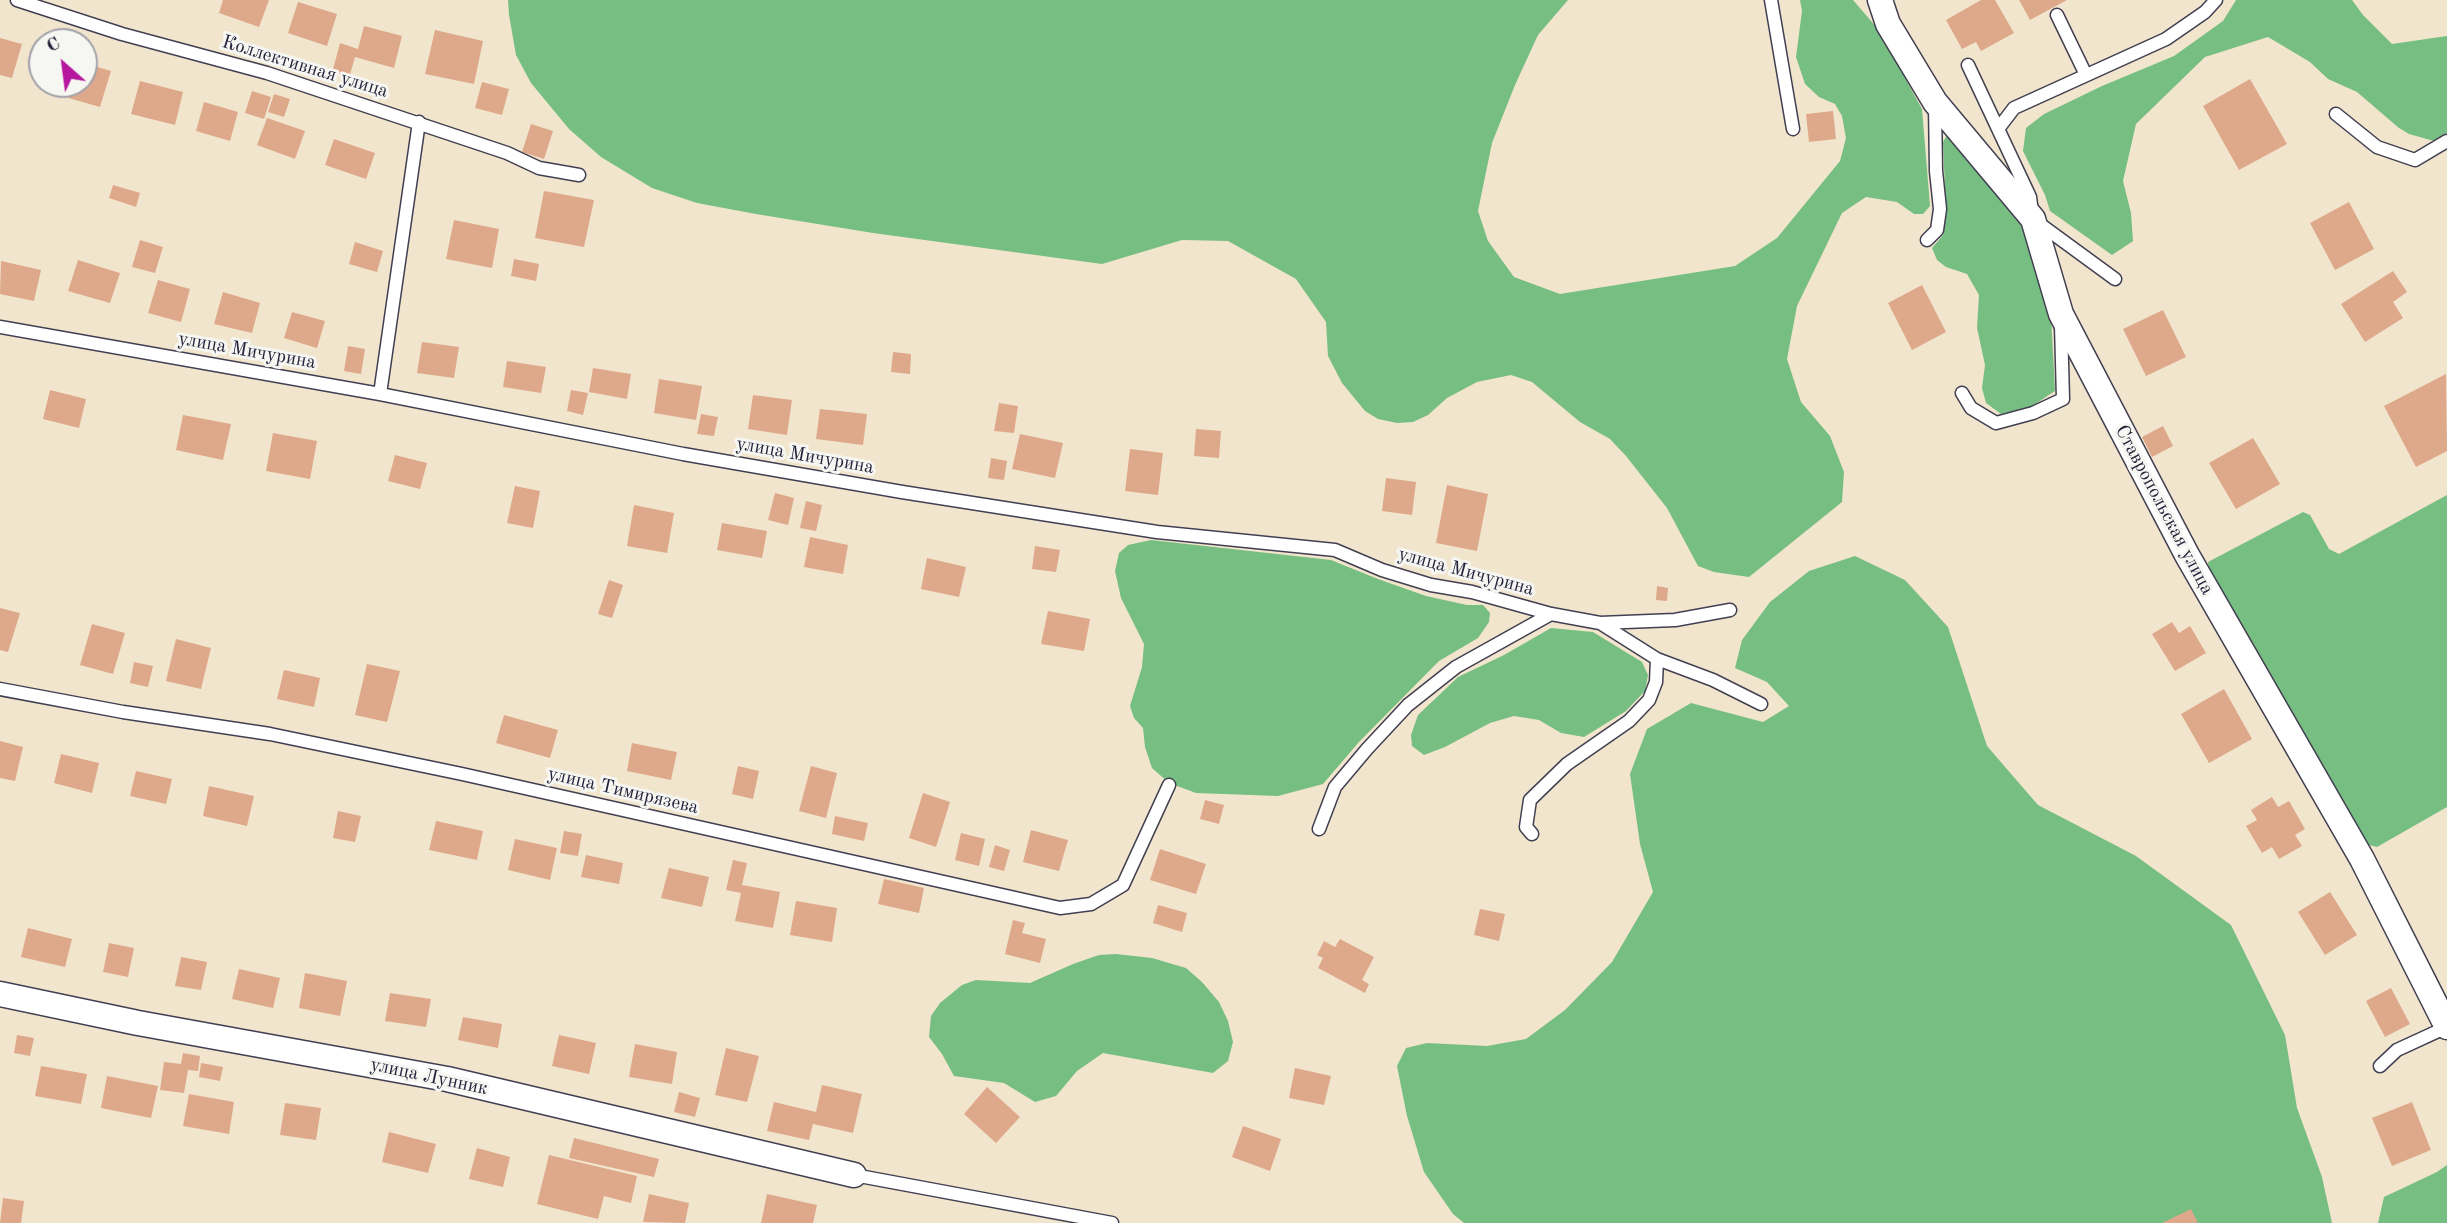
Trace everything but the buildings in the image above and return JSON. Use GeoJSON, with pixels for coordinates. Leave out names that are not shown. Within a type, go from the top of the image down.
{"type":"FeatureCollection","features":[{"type":"Feature","properties":{"kind":"street","name":"Ставропольская улица"},"geometry":{"type":"LineString","coordinates":[[1880,0],[1888,24],[1935,103],[2033,219],[2061,314],[2187,555],[2362,859],[2447,1027]]}},
{"type":"Feature","properties":{"kind":"street","name":"улица Лунник"},"geometry":{"type":"LineString","coordinates":[[0,994],[138,1024],[447,1079],[854,1175]]}},
{"type":"Feature","properties":{"kind":"lane","name":"Коллективная улица"},"geometry":{"type":"LineString","coordinates":[[17,0],[122,34],[267,73],[419,122],[507,153],[539,168],[579,175]]}},
{"type":"Feature","properties":{"kind":"lane"},"geometry":{"type":"LineString","coordinates":[[1771,0],[1793,128]]}},
{"type":"Feature","properties":{"kind":"lane"},"geometry":{"type":"LineString","coordinates":[[1998,128],[2014,108],[2166,39],[2205,12],[2216,0]]}},
{"type":"Feature","properties":{"kind":"lane"},"geometry":{"type":"LineString","coordinates":[[2057,15],[2085,75]]}},
{"type":"Feature","properties":{"kind":"lane"},"geometry":{"type":"LineString","coordinates":[[1968,65],[2030,197],[2033,219],[2115,279]]}},
{"type":"Feature","properties":{"kind":"lane"},"geometry":{"type":"LineString","coordinates":[[1927,240],[1937,230],[1940,208],[1936,171],[1935,103]]}},
{"type":"Feature","properties":{"kind":"lane"},"geometry":{"type":"LineString","coordinates":[[2336,114],[2377,147],[2415,160],[2447,141]]}},
{"type":"Feature","properties":{"kind":"lane"},"geometry":{"type":"LineString","coordinates":[[380,394],[419,122]]}},
{"type":"Feature","properties":{"kind":"lane"},"geometry":{"type":"LineString","coordinates":[[1962,393],[1971,408],[1996,423],[2033,413],[2063,399],[2061,314]]}},
{"type":"Feature","properties":{"kind":"lane","name":"улица Мичурина"},"geometry":{"type":"LineString","coordinates":[[0,327],[380,394],[683,454],[902,492],[1157,532],[1335,550],[1382,570],[1431,585],[1472,592],[1551,614],[1600,623]]}},
{"type":"Feature","properties":{"kind":"lane"},"geometry":{"type":"LineString","coordinates":[[1600,623],[1675,620],[1730,610]]}},
{"type":"Feature","properties":{"kind":"lane"},"geometry":{"type":"LineString","coordinates":[[1319,829],[1335,787],[1408,705],[1456,667],[1551,614]]}},
{"type":"Feature","properties":{"kind":"lane"},"geometry":{"type":"LineString","coordinates":[[1600,623],[1657,659],[1713,680],[1760,704]]}},
{"type":"Feature","properties":{"kind":"lane"},"geometry":{"type":"LineString","coordinates":[[1532,834],[1526,827],[1530,800],[1567,764],[1629,721],[1649,700],[1656,682],[1657,659]]}},
{"type":"Feature","properties":{"kind":"lane","name":"улица Тимирязева"},"geometry":{"type":"LineString","coordinates":[[0,689],[123,712],[271,734],[1060,908],[1091,904],[1123,885],[1169,785]]}},
{"type":"Feature","properties":{"kind":"lane"},"geometry":{"type":"LineString","coordinates":[[2380,1066],[2397,1050],[2447,1027]]}},
{"type":"Feature","properties":{"kind":"lane"},"geometry":{"type":"LineString","coordinates":[[854,1175],[1112,1223]]}},
{"type":"Feature","properties":{"kind":"green space"},"geometry":{"type":"Polygon","coordinates":[[[508,0],[1568,0],[1538,35],[1515,85],[1492,143],[1478,211],[1488,241],[1514,277],[1560,294],[1735,266],[1777,238],[1840,161],[1846,138],[1842,116],[1835,104],[1819,97],[1805,84],[1796,57],[1802,11],[1800,0],[1853,0],[1878,29],[1922,109],[1930,206],[1923,214],[1914,214],[1897,202],[1866,197],[1842,213],[1797,306],[1787,359],[1801,402],[1830,436],[1844,472],[1842,502],[1749,577],[1714,572],[1698,566],[1667,508],[1610,439],[1580,422],[1532,382],[1511,375],[1477,382],[1447,398],[1428,415],[1413,422],[1397,423],[1378,419],[1365,411],[1342,383],[1328,356],[1326,322],[1296,279],[1228,241],[1182,240],[1102,264],[756,214],[697,203],[652,188],[601,157],[569,129],[531,83],[516,55],[508,0]]]}},
{"type":"Feature","properties":{"kind":"green space"},"geometry":{"type":"Polygon","coordinates":[[[2236,0],[2352,0],[2392,44],[2447,36],[2447,133],[2434,141],[2409,134],[2357,92],[2328,79],[2310,62],[2268,37],[2205,57],[2136,124],[2123,181],[2131,213],[2133,241],[2112,255],[2050,211],[2023,151],[2026,128],[2044,114],[2174,56],[2223,21],[2236,0]]]}},
{"type":"Feature","properties":{"kind":"green space"},"geometry":{"type":"Polygon","coordinates":[[[1947,135],[2022,220],[2051,315],[2055,391],[2032,406],[2001,414],[1986,403],[1982,388],[1985,365],[1977,328],[1979,295],[1967,274],[1946,267],[1937,260],[1932,248],[1943,235],[1946,213],[1943,142],[1947,135]]]}},
{"type":"Feature","properties":{"kind":"green space"},"geometry":{"type":"Polygon","coordinates":[[[2447,495],[2447,807],[2377,847],[2369,845],[2209,571],[2208,562],[2303,512],[2310,515],[2329,549],[2339,554],[2447,495]]]}},
{"type":"Feature","properties":{"kind":"green space"},"geometry":{"type":"Polygon","coordinates":[[[1151,540],[1331,560],[1426,596],[1467,605],[1483,605],[1490,613],[1489,622],[1478,638],[1439,661],[1359,742],[1323,784],[1278,796],[1196,793],[1169,783],[1152,768],[1145,747],[1143,728],[1134,718],[1130,706],[1142,667],[1144,644],[1121,598],[1115,571],[1119,553],[1128,545],[1151,540]]]}},
{"type":"Feature","properties":{"kind":"green space"},"geometry":{"type":"Polygon","coordinates":[[[1855,556],[1905,580],[1948,627],[1987,746],[2038,805],[2136,856],[2231,925],[2285,1035],[2297,1108],[2322,1177],[2332,1223],[1464,1223],[1453,1214],[1424,1172],[1407,1116],[1397,1066],[1406,1048],[1427,1043],[1487,1046],[1526,1039],[1565,1010],[1612,962],[1653,892],[1640,844],[1630,774],[1647,729],[1691,703],[1763,722],[1789,706],[1767,682],[1735,668],[1742,640],[1770,602],[1809,571],[1855,556]]]}},
{"type":"Feature","properties":{"kind":"green space"},"geometry":{"type":"Polygon","coordinates":[[[1551,628],[1593,632],[1642,662],[1648,675],[1645,691],[1626,711],[1584,737],[1561,733],[1539,720],[1514,716],[1490,723],[1424,755],[1412,746],[1411,735],[1418,715],[1458,677],[1551,628]]]}},
{"type":"Feature","properties":{"kind":"green space"},"geometry":{"type":"Polygon","coordinates":[[[1099,955],[1152,958],[1186,968],[1202,982],[1219,1002],[1228,1021],[1233,1042],[1228,1061],[1213,1073],[1103,1053],[1077,1071],[1056,1096],[1035,1102],[1004,1083],[954,1076],[929,1037],[931,1016],[940,1003],[962,985],[976,980],[1030,983],[1099,955]]]}},
{"type":"Feature","properties":{"kind":"green space"},"geometry":{"type":"Polygon","coordinates":[[[2447,1165],[2447,1223],[2378,1223],[2384,1197],[2447,1165]]]}}]}
